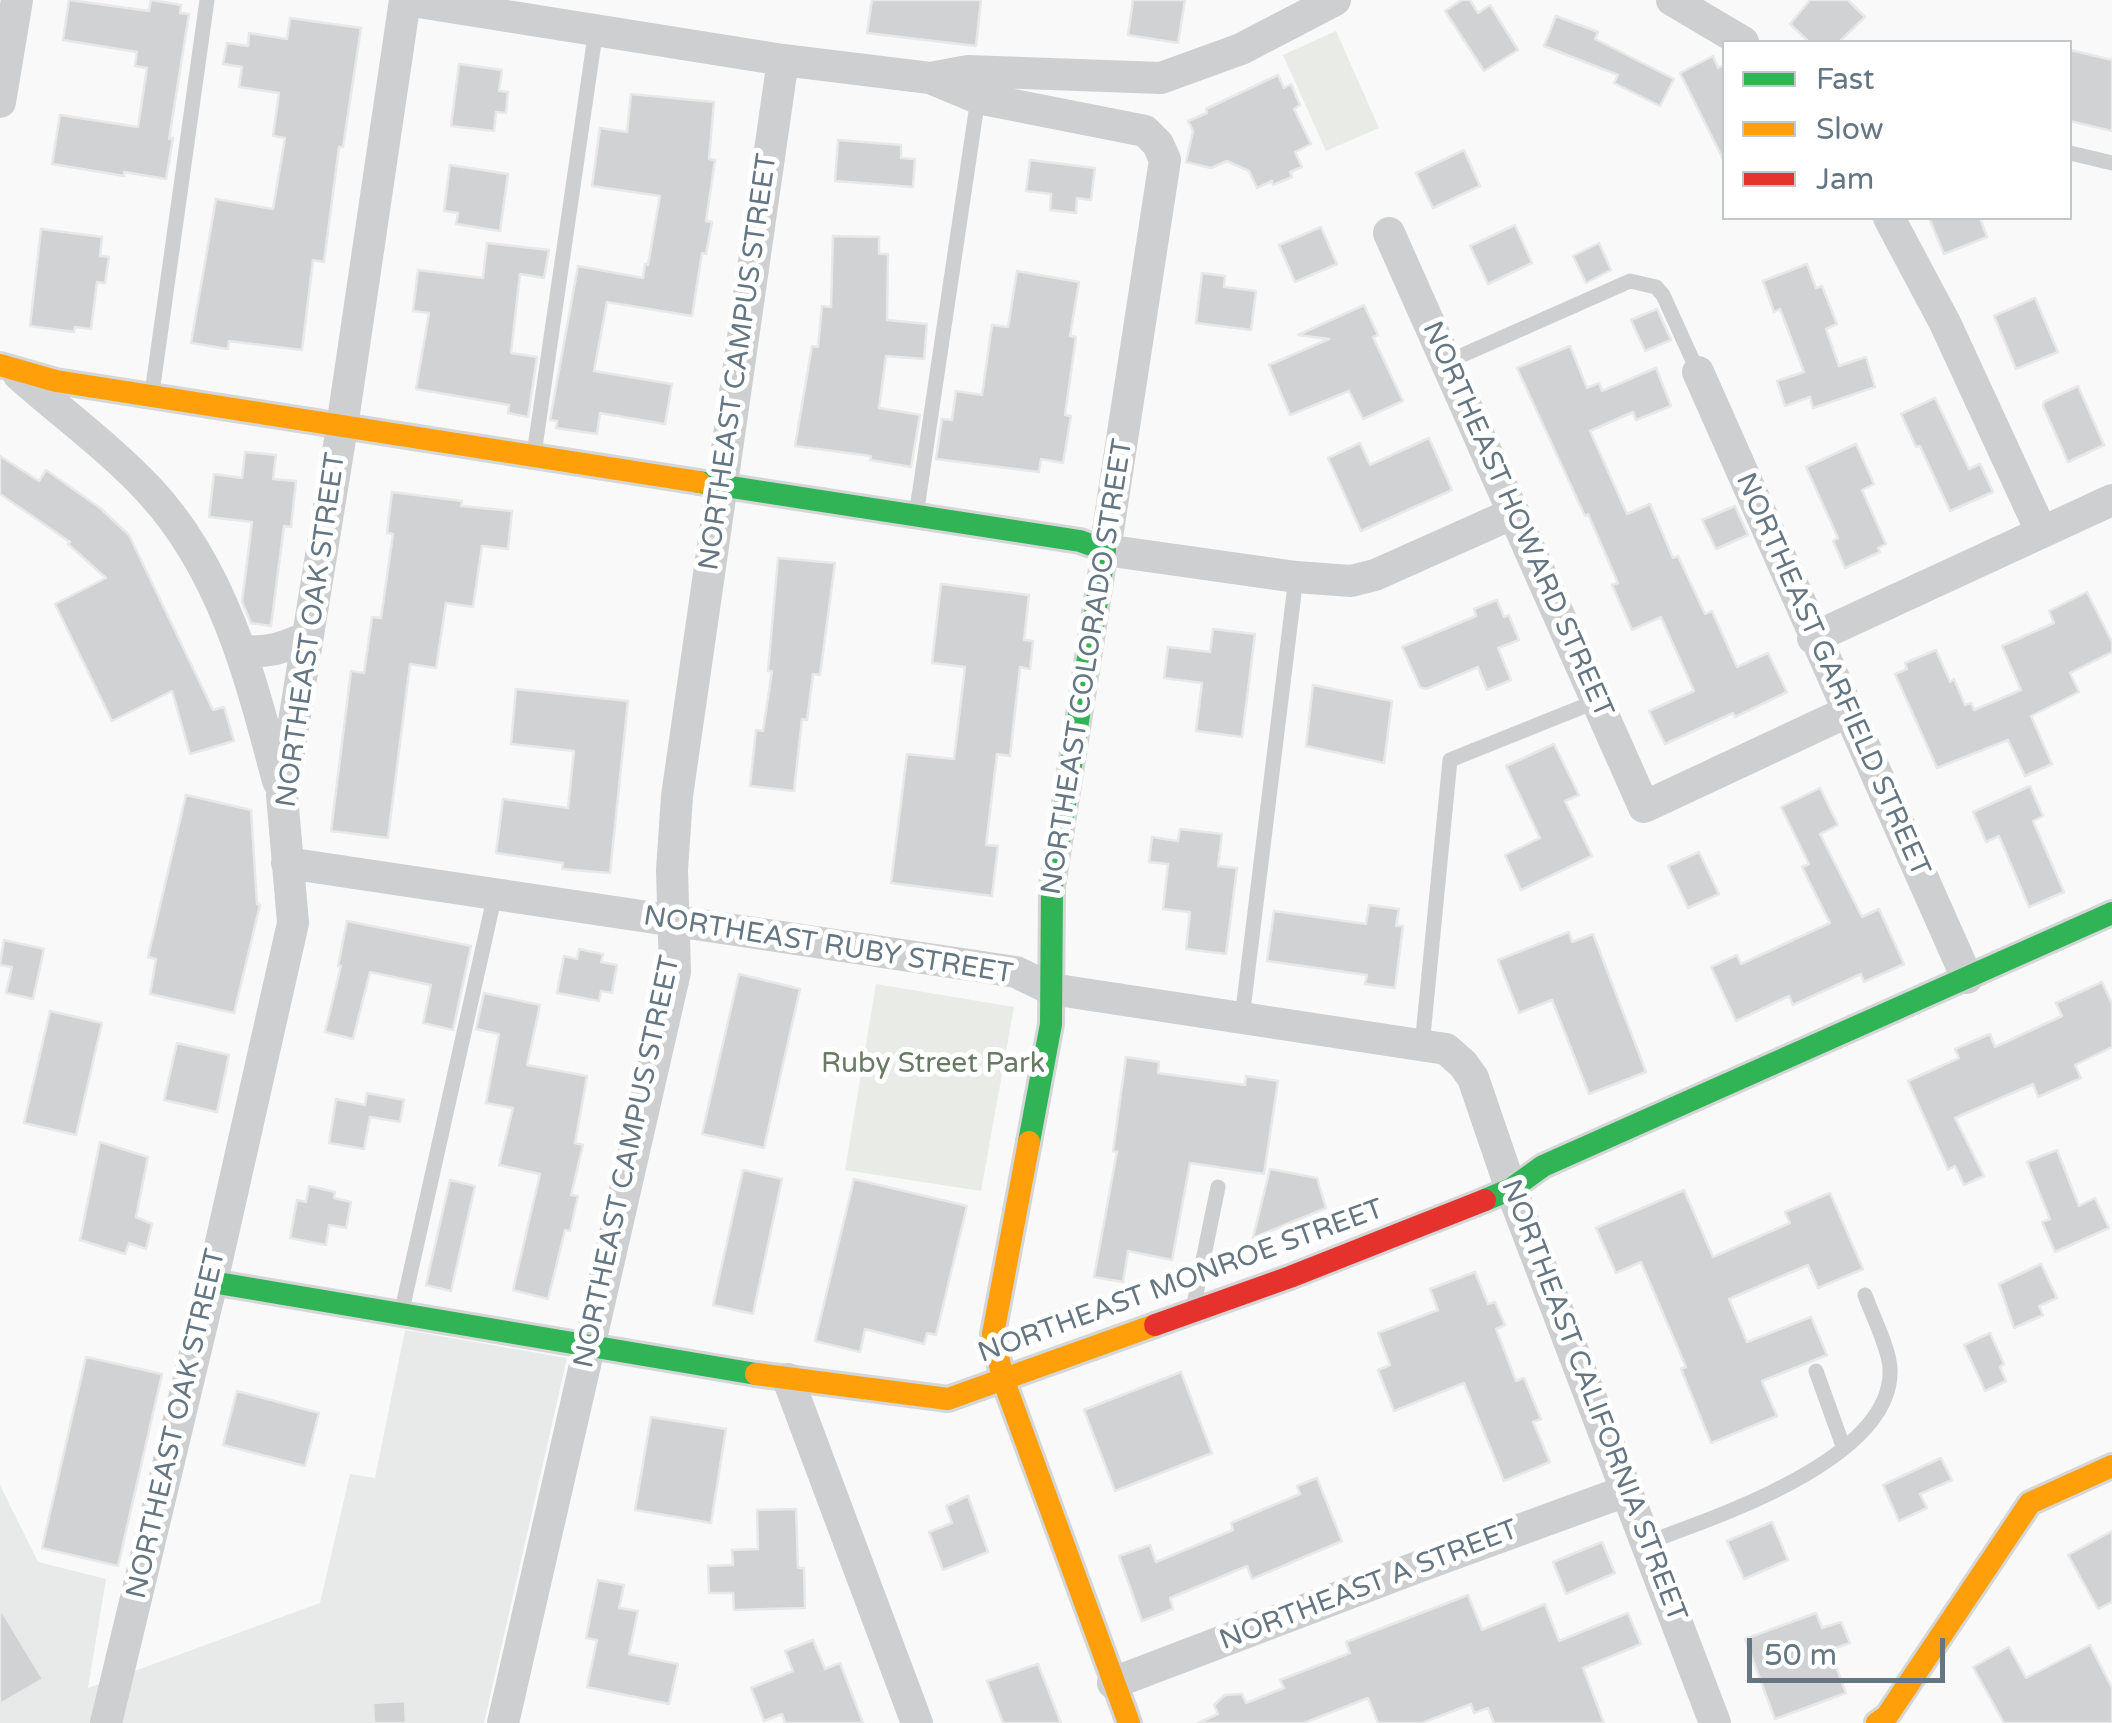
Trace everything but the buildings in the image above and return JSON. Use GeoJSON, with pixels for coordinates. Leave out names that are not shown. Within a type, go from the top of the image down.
{"type":"FeatureCollection","features":[{"type":"Feature","properties":{"kind":"street"},"geometry":{"type":"LineString","coordinates":[[0,102],[17,0]]}},
{"type":"Feature","properties":{"kind":"street"},"geometry":{"type":"LineString","coordinates":[[406,0],[783,60],[930,78],[978,98]]}},
{"type":"Feature","properties":{"kind":"street","name":"NORTHEAST OAK STREET"},"geometry":{"type":"LineString","coordinates":[[106,1723],[293,923],[282,795],[406,0]]}},
{"type":"Feature","properties":{"kind":"street"},"geometry":{"type":"LineString","coordinates":[[930,78],[968,71],[1161,78],[1242,48],[1335,0]]}},
{"type":"Feature","properties":{"kind":"street"},"geometry":{"type":"LineString","coordinates":[[1672,0],[1740,40]]}},
{"type":"Feature","properties":{"kind":"street","name":"NORTHEAST CAMPUS STREET"},"geometry":{"type":"LineString","coordinates":[[503,1723],[675,972],[672,870],[677,796],[783,60]]}},
{"type":"Feature","properties":{"kind":"street","name":"NORTHEAST COLORADO STREET"},"geometry":{"type":"LineString","coordinates":[[978,98],[1145,132],[1158,144],[1165,160],[1052,886],[1051,1024],[993,1334],[1002,1379],[1129,1723]]}},
{"type":"Feature","properties":{"kind":"street"},"geometry":{"type":"LineString","coordinates":[[1890,220],[1945,323],[2041,531]]}},
{"type":"Feature","properties":{"kind":"street","name":"NORTHEAST HOWARD STREET"},"geometry":{"type":"LineString","coordinates":[[1389,234],[1644,807],[1847,712]]}},
{"type":"Feature","properties":{"kind":"street"},"geometry":{"type":"LineString","coordinates":[[6,367],[342,428],[916,514],[1080,541],[1105,550],[1296,577],[1351,581],[1375,575],[1514,513]]}},
{"type":"Feature","properties":{"kind":"street"},"geometry":{"type":"LineString","coordinates":[[6,367],[152,492],[190,544],[218,595],[240,650],[282,795]]}},
{"type":"Feature","properties":{"kind":"street","name":"NORTHEAST GARFIELD STREET"},"geometry":{"type":"LineString","coordinates":[[1698,372],[1967,978]]}},
{"type":"Feature","properties":{"kind":"street"},"geometry":{"type":"LineString","coordinates":[[1813,638],[2112,500]]}},
{"type":"Feature","properties":{"kind":"street"},"geometry":{"type":"LineString","coordinates":[[240,650],[280,650],[307,637]]}},
{"type":"Feature","properties":{"kind":"street","name":"NORTHEAST RUBY STREET"},"geometry":{"type":"LineString","coordinates":[[287,863],[1016,972],[1051,989],[1446,1049],[1473,1078]]}},
{"type":"Feature","properties":{"kind":"street","name":"NORTHEAST MONROE STREET"},"geometry":{"type":"LineString","coordinates":[[212,1282],[788,1379],[948,1399],[1451,1215],[1511,1189],[1542,1166],[2112,913]]}},
{"type":"Feature","properties":{"kind":"street","name":"NORTHEAST CALIFORNIA STREET"},"geometry":{"type":"LineString","coordinates":[[1473,1078],[1511,1189],[1715,1723]]}},
{"type":"Feature","properties":{"kind":"street"},"geometry":{"type":"LineString","coordinates":[[788,1379],[917,1723]]}},
{"type":"Feature","properties":{"kind":"street"},"geometry":{"type":"LineString","coordinates":[[1877,1723],[1887,1716],[2030,1503],[2112,1466]]}},
{"type":"Feature","properties":{"kind":"street","name":"NORTHEAST A STREET"},"geometry":{"type":"LineString","coordinates":[[1113,1683],[1626,1491]]}},
{"type":"Feature","properties":{"kind":"lane"},"geometry":{"type":"LineString","coordinates":[[152,396],[207,0]]}},
{"type":"Feature","properties":{"kind":"lane"},"geometry":{"type":"LineString","coordinates":[[533,458],[596,30]]}},
{"type":"Feature","properties":{"kind":"lane"},"geometry":{"type":"LineString","coordinates":[[916,514],[978,98]]}},
{"type":"Feature","properties":{"kind":"lane"},"geometry":{"type":"LineString","coordinates":[[2072,153],[2112,163]]}},
{"type":"Feature","properties":{"kind":"lane"},"geometry":{"type":"LineString","coordinates":[[1446,362],[1630,281],[1656,287],[1663,295],[1698,372]]}},
{"type":"Feature","properties":{"kind":"lane"},"geometry":{"type":"LineString","coordinates":[[1242,1018],[1296,577]]}},
{"type":"Feature","properties":{"kind":"lane"},"geometry":{"type":"LineString","coordinates":[[1422,1046],[1450,760],[1598,700]]}},
{"type":"Feature","properties":{"kind":"lane"},"geometry":{"type":"LineString","coordinates":[[401,1313],[495,894]]}},
{"type":"Feature","properties":{"kind":"lane"},"geometry":{"type":"LineString","coordinates":[[1192,1312],[1218,1186]]}},
{"type":"Feature","properties":{"kind":"lane"},"geometry":{"type":"LineString","coordinates":[[1646,1543],[1752,1503],[1812,1472],[1864,1428],[1884,1397],[1890,1367],[1865,1295]]}},
{"type":"Feature","properties":{"kind":"lane"},"geometry":{"type":"LineString","coordinates":[[1816,1371],[1843,1446]]}},
{"type":"Feature","properties":{"kind":"shaded area"},"geometry":{"type":"Polygon","coordinates":[[[405,1330],[567,1358],[484,1723],[0,1723],[0,1485],[38,1562],[106,1579],[88,1688],[320,1603],[350,1474],[375,1478],[405,1330]]]}},
{"type":"Feature","properties":{"kind":"green space"},"geometry":{"type":"Polygon","coordinates":[[[1336,31],[1379,128],[1326,151],[1283,55],[1336,31]]]}},
{"type":"Feature","properties":{"kind":"green space","name":"Ruby Street Park"},"geometry":{"type":"Polygon","coordinates":[[[876,984],[1014,1007],[981,1191],[845,1170],[876,984]]]}},
{"type":"Feature","properties":{"kind":"traffic: fast"},"geometry":{"type":"LineString","coordinates":[[699,482],[1080,541],[1105,550],[1052,886],[1051,1024],[1029,1142]]}},
{"type":"Feature","properties":{"kind":"traffic: fast"},"geometry":{"type":"LineString","coordinates":[[1485,1200],[1511,1189],[1543,1166],[2112,913]]}},
{"type":"Feature","properties":{"kind":"traffic: fast"},"geometry":{"type":"LineString","coordinates":[[212,1282],[756,1374]]}},
{"type":"Feature","properties":{"kind":"traffic: slow"},"geometry":{"type":"LineString","coordinates":[[0,365],[56,381],[699,482]]}},
{"type":"Feature","properties":{"kind":"traffic: slow"},"geometry":{"type":"LineString","coordinates":[[1029,1142],[993,1334],[1003,1379],[1129,1723]]}},
{"type":"Feature","properties":{"kind":"traffic: slow"},"geometry":{"type":"LineString","coordinates":[[756,1374],[948,1399],[1155,1325]]}},
{"type":"Feature","properties":{"kind":"traffic: slow"},"geometry":{"type":"LineString","coordinates":[[1877,1723],[1887,1716],[2030,1503],[2112,1466]]}},
{"type":"Feature","properties":{"kind":"traffic: jam"},"geometry":{"type":"LineString","coordinates":[[1155,1325],[1485,1200]]}}]}
